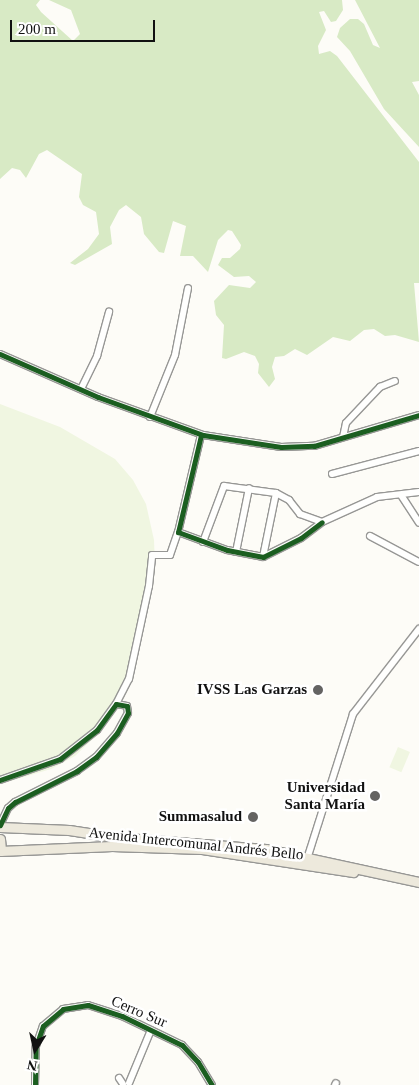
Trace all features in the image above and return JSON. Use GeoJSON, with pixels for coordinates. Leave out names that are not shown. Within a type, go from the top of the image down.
{"type":"FeatureCollection","features":[{"type":"Feature","properties":{"kind":"main road","name":"Avenida Intercomunal Andrés Bello"},"geometry":{"type":"LineString","coordinates":[[0,826],[235,845],[308,856],[419,882]]}},
{"type":"Feature","properties":{"kind":"main road","name":"Avenida Intercomunal Andrés Bello"},"geometry":{"type":"LineString","coordinates":[[0,847],[112,846],[202,849],[322,865],[419,887]]}},
{"type":"Feature","properties":{"kind":"street"},"geometry":{"type":"LineString","coordinates":[[150,417],[175,355],[188,288]]}},
{"type":"Feature","properties":{"kind":"street"},"geometry":{"type":"LineString","coordinates":[[81,389],[97,356],[109,312]]}},
{"type":"Feature","properties":{"kind":"street"},"geometry":{"type":"LineString","coordinates":[[0,354],[150,417],[201,435],[292,448],[314,446],[419,415]]}},
{"type":"Feature","properties":{"kind":"street"},"geometry":{"type":"LineString","coordinates":[[343,437],[346,423],[380,387],[395,381]]}},
{"type":"Feature","properties":{"kind":"street"},"geometry":{"type":"LineString","coordinates":[[0,780],[46,766],[76,750],[97,730],[116,704],[129,679],[149,586],[152,555],[170,555],[178,532],[201,435]]}},
{"type":"Feature","properties":{"kind":"street"},"geometry":{"type":"LineString","coordinates":[[332,474],[419,451]]}},
{"type":"Feature","properties":{"kind":"street"},"geometry":{"type":"LineString","coordinates":[[203,542],[224,486],[276,493],[289,500],[300,514],[322,522]]}},
{"type":"Feature","properties":{"kind":"street"},"geometry":{"type":"LineString","coordinates":[[236,552],[250,488]]}},
{"type":"Feature","properties":{"kind":"street"},"geometry":{"type":"LineString","coordinates":[[178,532],[236,552],[263,557],[301,538],[322,522],[377,497],[419,492]]}},
{"type":"Feature","properties":{"kind":"street"},"geometry":{"type":"LineString","coordinates":[[263,557],[276,493]]}},
{"type":"Feature","properties":{"kind":"street"},"geometry":{"type":"LineString","coordinates":[[401,495],[419,523]]}},
{"type":"Feature","properties":{"kind":"street"},"geometry":{"type":"LineString","coordinates":[[370,536],[419,562]]}},
{"type":"Feature","properties":{"kind":"street"},"geometry":{"type":"LineString","coordinates":[[308,856],[353,714],[419,629]]}},
{"type":"Feature","properties":{"kind":"street"},"geometry":{"type":"LineString","coordinates":[[0,826],[8,808],[15,802],[76,771],[104,750],[129,710],[124,704],[116,704]]}},
{"type":"Feature","properties":{"kind":"street","name":"Cerro Sur"},"geometry":{"type":"LineString","coordinates":[[35,1085],[38,1035],[48,1019],[63,1009],[88,1005],[151,1030],[190,1051],[212,1085]]}},
{"type":"Feature","properties":{"kind":"street","name":"Cerro Sur"},"geometry":{"type":"LineString","coordinates":[[125,1083],[151,1030]]}},
{"type":"Feature","properties":{"kind":"green space"},"geometry":{"type":"Polygon","coordinates":[[[0,0],[40,0],[36,5],[41,12],[73,41],[80,34],[71,10],[49,0],[342,0],[343,10],[336,21],[331,22],[324,11],[319,12],[326,30],[318,46],[319,54],[330,51],[337,56],[419,162],[419,283],[414,283],[419,342],[395,335],[385,336],[374,329],[364,330],[350,341],[333,337],[307,355],[295,349],[284,356],[275,357],[272,367],[275,379],[269,387],[258,373],[259,364],[255,356],[244,352],[226,359],[222,358],[224,325],[216,315],[214,301],[229,285],[250,288],[256,282],[249,276],[234,277],[218,265],[222,258],[230,258],[240,249],[241,245],[232,231],[228,230],[218,240],[208,272],[193,256],[180,256],[186,226],[173,221],[164,253],[159,252],[144,234],[141,217],[126,205],[119,210],[110,227],[112,244],[75,265],[70,263],[88,249],[99,234],[96,212],[83,205],[79,197],[82,174],[47,150],[39,154],[26,178],[20,170],[12,168],[0,179],[0,0]]]}},
{"type":"Feature","properties":{"kind":"green space"},"geometry":{"type":"Polygon","coordinates":[[[355,0],[419,0],[419,81],[412,82],[419,95],[419,147],[384,109],[350,51],[337,37],[340,28],[350,19],[358,19],[364,24],[373,45],[380,48],[355,0]]]}},
{"type":"Feature","properties":{"kind":"green space"},"geometry":{"type":"Polygon","coordinates":[[[0,404],[60,427],[115,459],[133,480],[146,504],[154,540],[155,566],[133,678],[101,731],[75,756],[51,769],[0,784],[0,404]]]}},
{"type":"Feature","properties":{"kind":"green space"},"geometry":{"type":"Polygon","coordinates":[[[398,747],[410,752],[401,772],[389,767],[398,747]]]}},
{"type":"Feature","properties":{"kind":"cycle path"},"geometry":{"type":"LineString","coordinates":[[0,354],[98,397],[203,435],[281,447],[314,446],[419,415]]}},
{"type":"Feature","properties":{"kind":"cycle path"},"geometry":{"type":"LineString","coordinates":[[201,435],[178,532],[227,550],[263,557],[301,538],[322,522]]}},
{"type":"Feature","properties":{"kind":"cycle path"},"geometry":{"type":"LineString","coordinates":[[0,780],[60,759],[97,730],[116,704],[127,706],[128,713],[117,733],[96,757],[77,771],[15,802],[8,808],[0,825]]}},
{"type":"Feature","properties":{"kind":"cycle path"},"geometry":{"type":"LineString","coordinates":[[35,1085],[36,1046],[43,1026],[63,1009],[88,1005],[122,1016],[182,1045],[198,1062],[212,1085]]}},
{"type":"Feature","properties":{"kind":"place","name":"IVSS Las Garzas"},"geometry":{"type":"Point","coordinates":[318,690]}},
{"type":"Feature","properties":{"kind":"place","name":"Universidad Santa María"},"geometry":{"type":"Point","coordinates":[375,796]}},
{"type":"Feature","properties":{"kind":"place","name":"Summasalud"},"geometry":{"type":"Point","coordinates":[253,817]}}]}
